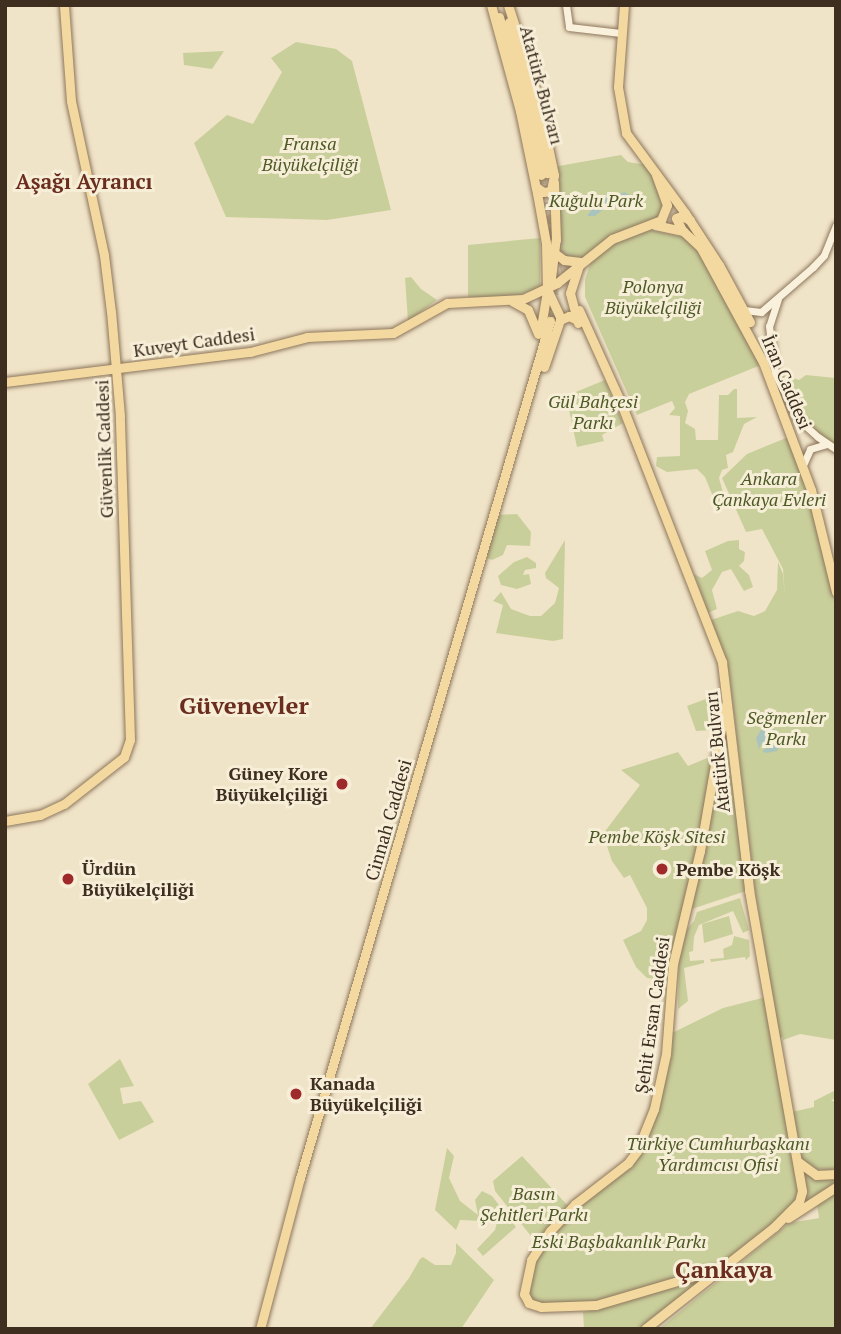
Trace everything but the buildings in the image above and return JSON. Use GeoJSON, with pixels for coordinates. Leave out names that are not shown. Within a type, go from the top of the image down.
{"type":"FeatureCollection","features":[{"type":"Feature","properties":{"kind":"main road","name":"Güvenlik Caddesi"},"geometry":{"type":"LineString","coordinates":[[5,821],[40,815],[64,804],[113,767],[128,750],[121,452],[116,369],[104,255],[71,101],[64,5]]}},
{"type":"Feature","properties":{"kind":"main road","name":"Atatürk Bulvarı"},"geometry":{"type":"LineString","coordinates":[[493,5],[544,174],[531,96],[506,5]]}},
{"type":"Feature","properties":{"kind":"main road"},"geometry":{"type":"LineString","coordinates":[[493,5],[536,187],[546,243],[547,289],[561,319],[544,367]]}},
{"type":"Feature","properties":{"kind":"main road"},"geometry":{"type":"LineString","coordinates":[[503,479],[502,468],[539,339],[555,254],[554,182],[541,110],[506,5]]}},
{"type":"Feature","properties":{"kind":"main road"},"geometry":{"type":"LineString","coordinates":[[621,33],[624,5]]}},
{"type":"Feature","properties":{"kind":"main road","name":"İran Caddesi"},"geometry":{"type":"LineString","coordinates":[[621,33],[619,99],[631,144],[690,220],[744,310],[775,374]]}},
{"type":"Feature","properties":{"kind":"main road"},"geometry":{"type":"LineString","coordinates":[[653,225],[661,220],[667,209],[656,175]]}},
{"type":"Feature","properties":{"kind":"main road"},"geometry":{"type":"LineString","coordinates":[[536,187],[548,192],[554,182]]}},
{"type":"Feature","properties":{"kind":"main road"},"geometry":{"type":"LineString","coordinates":[[683,231],[676,218],[683,216],[690,220]]}},
{"type":"Feature","properties":{"kind":"main road","name":"Kuveyt Caddesi"},"geometry":{"type":"LineString","coordinates":[[5,382],[250,352],[307,337],[393,333],[418,322],[447,303],[512,301],[547,289],[618,235],[653,225]]}},
{"type":"Feature","properties":{"kind":"main road"},"geometry":{"type":"LineString","coordinates":[[653,225],[683,231]]}},
{"type":"Feature","properties":{"kind":"main road","name":"İran Caddesi"},"geometry":{"type":"LineString","coordinates":[[683,231],[701,248],[764,362],[803,465],[836,592]]}},
{"type":"Feature","properties":{"kind":"main road"},"geometry":{"type":"LineString","coordinates":[[546,243],[564,260],[581,262]]}},
{"type":"Feature","properties":{"kind":"main road","name":"Atatürk Bulvarı"},"geometry":{"type":"LineString","coordinates":[[581,262],[570,293],[621,403],[722,662],[749,890],[801,1198],[775,1227]]}},
{"type":"Feature","properties":{"kind":"main road"},"geometry":{"type":"LineString","coordinates":[[512,301],[530,313],[539,339]]}},
{"type":"Feature","properties":{"kind":"main road"},"geometry":{"type":"LineString","coordinates":[[561,319],[578,315]]}},
{"type":"Feature","properties":{"kind":"main road","name":"Cinnah Caddesi"},"geometry":{"type":"LineString","coordinates":[[260,1329],[303,1166],[550,321]]}},
{"type":"Feature","properties":{"kind":"main road","name":"Şehit Ersan Caddesi"},"geometry":{"type":"LineString","coordinates":[[721,1268],[596,1305],[541,1307],[529,1303],[524,1294],[531,1260],[550,1231],[575,1204],[628,1163],[641,1143],[662,1084],[671,981],[700,851],[727,697]]}},
{"type":"Feature","properties":{"kind":"main road"},"geometry":{"type":"LineString","coordinates":[[796,1160],[816,1175],[836,1174]]}},
{"type":"Feature","properties":{"kind":"main road"},"geometry":{"type":"LineString","coordinates":[[645,1329],[775,1227],[836,1187]]}},
{"type":"Feature","properties":{"kind":"street"},"geometry":{"type":"LineString","coordinates":[[566,5],[569,27],[621,33]]}},
{"type":"Feature","properties":{"kind":"street"},"geometry":{"type":"LineString","coordinates":[[744,310],[761,312],[778,299],[824,255],[836,225]]}},
{"type":"Feature","properties":{"kind":"street"},"geometry":{"type":"LineString","coordinates":[[778,299],[769,326],[775,374],[799,419],[826,444],[836,449]]}},
{"type":"Feature","properties":{"kind":"street"},"geometry":{"type":"LineString","coordinates":[[803,465],[810,449],[826,444]]}},
{"type":"Feature","properties":{"kind":"green space","name":"Fransa Büyükelçiliği"},"geometry":{"type":"Polygon","coordinates":[[[296,42],[336,49],[352,61],[391,210],[327,220],[226,217],[194,143],[227,115],[253,124],[282,72],[271,58],[296,42]]]}},
{"type":"Feature","properties":{"kind":"green space"},"geometry":{"type":"Polygon","coordinates":[[[224,51],[212,69],[184,65],[183,53],[224,51]]]}},
{"type":"Feature","properties":{"kind":"green space","name":"Kuğulu Park"},"geometry":{"type":"Polygon","coordinates":[[[621,155],[628,162],[648,165],[666,213],[629,230],[581,262],[555,254],[553,167],[621,155]]]}},
{"type":"Feature","properties":{"kind":"green space","name":"Polonya Büyükelçiliği"},"geometry":{"type":"Polygon","coordinates":[[[651,230],[687,238],[703,259],[761,365],[689,394],[685,402],[688,411],[685,423],[695,429],[696,440],[718,440],[719,395],[728,395],[734,389],[737,389],[737,418],[757,417],[744,424],[733,452],[726,455],[728,468],[722,470],[719,478],[725,500],[716,504],[712,503],[712,494],[705,477],[697,469],[667,472],[656,466],[657,457],[680,456],[680,416],[669,415],[675,408],[672,401],[637,415],[585,297],[585,280],[591,261],[614,242],[651,230]]]}},
{"type":"Feature","properties":{"kind":"green space"},"geometry":{"type":"Polygon","coordinates":[[[540,238],[540,288],[512,297],[468,297],[468,245],[540,238]]]}},
{"type":"Feature","properties":{"kind":"green space"},"geometry":{"type":"Polygon","coordinates":[[[411,277],[421,289],[437,300],[408,321],[405,278],[411,277]]]}},
{"type":"Feature","properties":{"kind":"green space"},"geometry":{"type":"Polygon","coordinates":[[[783,374],[799,380],[806,375],[836,378],[836,449],[808,428],[777,377],[783,374]]]}},
{"type":"Feature","properties":{"kind":"green space","name":"Gül Bahçesi Parkı"},"geometry":{"type":"Polygon","coordinates":[[[605,380],[623,423],[602,435],[604,441],[577,447],[566,396],[605,380]]]}},
{"type":"Feature","properties":{"kind":"green space","name":"Seğmenler Parkı"},"geometry":{"type":"Polygon","coordinates":[[[791,436],[829,568],[836,612],[836,1040],[800,1034],[783,1040],[783,1037],[779,1038],[755,890],[729,673],[711,620],[738,611],[754,616],[765,611],[777,590],[778,562],[783,574],[785,597],[783,569],[762,529],[746,532],[722,478],[747,454],[791,436]]]}},
{"type":"Feature","properties":{"kind":"green space"},"geometry":{"type":"Polygon","coordinates":[[[517,514],[531,532],[530,546],[507,545],[503,555],[492,560],[487,558],[496,515],[517,514]]]}},
{"type":"Feature","properties":{"kind":"green space"},"geometry":{"type":"Polygon","coordinates":[[[565,540],[563,639],[553,641],[496,633],[503,605],[493,601],[501,592],[511,609],[530,616],[541,616],[555,603],[559,588],[546,578],[545,573],[565,540]]]}},
{"type":"Feature","properties":{"kind":"green space"},"geometry":{"type":"Polygon","coordinates":[[[739,540],[739,549],[745,552],[744,561],[739,566],[749,575],[753,587],[744,591],[731,569],[722,572],[712,590],[717,609],[708,613],[694,574],[702,578],[712,570],[705,551],[728,541],[739,540]]]}},
{"type":"Feature","properties":{"kind":"green space"},"geometry":{"type":"Polygon","coordinates":[[[527,557],[536,563],[536,568],[525,570],[523,575],[529,574],[531,584],[517,589],[501,585],[498,576],[514,562],[527,557]]]}},
{"type":"Feature","properties":{"kind":"green space"},"geometry":{"type":"Polygon","coordinates":[[[719,694],[713,730],[696,731],[687,706],[719,694]]]}},
{"type":"Feature","properties":{"kind":"green space","name":"Pembe Köşk Sitesi"},"geometry":{"type":"Polygon","coordinates":[[[727,697],[749,890],[686,911],[671,981],[647,978],[636,967],[623,940],[641,931],[647,920],[647,908],[630,875],[624,878],[612,861],[603,834],[640,785],[621,770],[678,752],[688,766],[707,758],[715,758],[727,697]]]}},
{"type":"Feature","properties":{"kind":"green space"},"geometry":{"type":"Polygon","coordinates":[[[740,898],[749,930],[743,933],[733,911],[699,925],[694,937],[693,951],[689,952],[690,961],[704,960],[704,963],[684,968],[688,1001],[678,1009],[679,951],[684,933],[694,921],[697,912],[740,898]]]}},
{"type":"Feature","properties":{"kind":"green space"},"geometry":{"type":"Polygon","coordinates":[[[729,916],[733,934],[704,943],[702,924],[729,916]]]}},
{"type":"Feature","properties":{"kind":"green space"},"geometry":{"type":"Polygon","coordinates":[[[734,936],[749,940],[750,956],[746,960],[745,957],[711,962],[710,959],[724,958],[723,949],[732,945],[734,936]]]}},
{"type":"Feature","properties":{"kind":"green space"},"geometry":{"type":"Polygon","coordinates":[[[766,997],[796,1160],[808,1171],[836,1174],[836,1187],[774,1227],[645,1329],[584,1329],[583,1312],[588,1311],[587,1306],[534,1306],[524,1294],[539,1246],[495,1191],[493,1181],[522,1156],[570,1208],[617,1173],[644,1135],[668,1035],[723,1008],[766,997]]]}},
{"type":"Feature","properties":{"kind":"green space"},"geometry":{"type":"Polygon","coordinates":[[[120,1059],[134,1086],[120,1088],[123,1104],[141,1101],[154,1122],[119,1140],[88,1084],[120,1059]]]}},
{"type":"Feature","properties":{"kind":"green space"},"geometry":{"type":"Polygon","coordinates":[[[836,1090],[836,1097],[831,1101],[836,1101],[836,1169],[825,1171],[810,1167],[800,1158],[792,1112],[814,1107],[814,1101],[836,1090]]]}},
{"type":"Feature","properties":{"kind":"green space"},"geometry":{"type":"Polygon","coordinates":[[[447,1148],[454,1156],[449,1178],[460,1201],[478,1215],[475,1200],[482,1191],[492,1196],[499,1205],[481,1221],[460,1220],[456,1230],[435,1210],[447,1148]]]}},
{"type":"Feature","properties":{"kind":"green space"},"geometry":{"type":"Polygon","coordinates":[[[836,1191],[836,1329],[659,1329],[789,1223],[819,1218],[817,1204],[836,1191]]]}},
{"type":"Feature","properties":{"kind":"green space"},"geometry":{"type":"Polygon","coordinates":[[[505,1213],[516,1227],[483,1256],[477,1249],[495,1230],[498,1218],[505,1213]]]}},
{"type":"Feature","properties":{"kind":"green space"},"geometry":{"type":"Polygon","coordinates":[[[456,1243],[494,1280],[461,1329],[370,1329],[420,1259],[423,1257],[435,1265],[451,1265],[456,1253],[456,1243]]]}},
{"type":"Feature","properties":{"kind":"water"},"geometry":{"type":"Polygon","coordinates":[[[624,192],[630,195],[634,204],[623,210],[610,204],[595,216],[587,216],[592,209],[589,208],[587,198],[602,198],[607,194],[614,197],[624,192]]]}},
{"type":"Feature","properties":{"kind":"water"},"geometry":{"type":"Polygon","coordinates":[[[771,727],[780,733],[782,742],[777,751],[766,753],[762,751],[768,747],[767,743],[762,743],[759,749],[756,738],[761,730],[771,727]]]}},
{"type":"Feature","properties":{"kind":"tunnel"},"geometry":{"type":"LineString","coordinates":[[541,175],[550,246]]}},
{"type":"Feature","properties":{"kind":"tunnel"},"geometry":{"type":"LineString","coordinates":[[557,237],[568,281]]}},
{"type":"Feature","properties":{"kind":"tunnel"},"geometry":{"type":"LineString","coordinates":[[550,321],[554,295],[553,277]]}},
{"type":"Feature","properties":{"kind":"place","name":"Güney Kore Büyükelçiliği"},"geometry":{"type":"Point","coordinates":[342,784]}},
{"type":"Feature","properties":{"kind":"place","name":"Pembe Köşk"},"geometry":{"type":"Point","coordinates":[662,869]}},
{"type":"Feature","properties":{"kind":"place","name":"Ürdün Büyükelçiliği"},"geometry":{"type":"Point","coordinates":[68,879]}},
{"type":"Feature","properties":{"kind":"place","name":"Kanada Büyükelçiliği"},"geometry":{"type":"Point","coordinates":[296,1094]}},
{"type":"Feature","properties":{"kind":"district","name":"Aşağı Ayrancı"},"geometry":{"type":"Point","coordinates":[84,181]}},
{"type":"Feature","properties":{"kind":"district","name":"Güvenevler"},"geometry":{"type":"Point","coordinates":[244,706]}},
{"type":"Feature","properties":{"kind":"district","name":"Çankaya"},"geometry":{"type":"Point","coordinates":[724,1270]}},
{"type":"Feature","properties":{"kind":"park label","name":"Ankara Çankaya Evleri"},"geometry":{"type":"Point","coordinates":[769,489]}},
{"type":"Feature","properties":{"kind":"park label","name":"Türkiye Cumhurbaşkanı Yardımcısı Ofisi"},"geometry":{"type":"Point","coordinates":[718,1154]}},
{"type":"Feature","properties":{"kind":"park label","name":"Basın Şehitleri Parkı"},"geometry":{"type":"Point","coordinates":[534,1204]}},
{"type":"Feature","properties":{"kind":"park label","name":"Eski Başbakanlık Parkı"},"geometry":{"type":"Point","coordinates":[619,1241]}}]}
